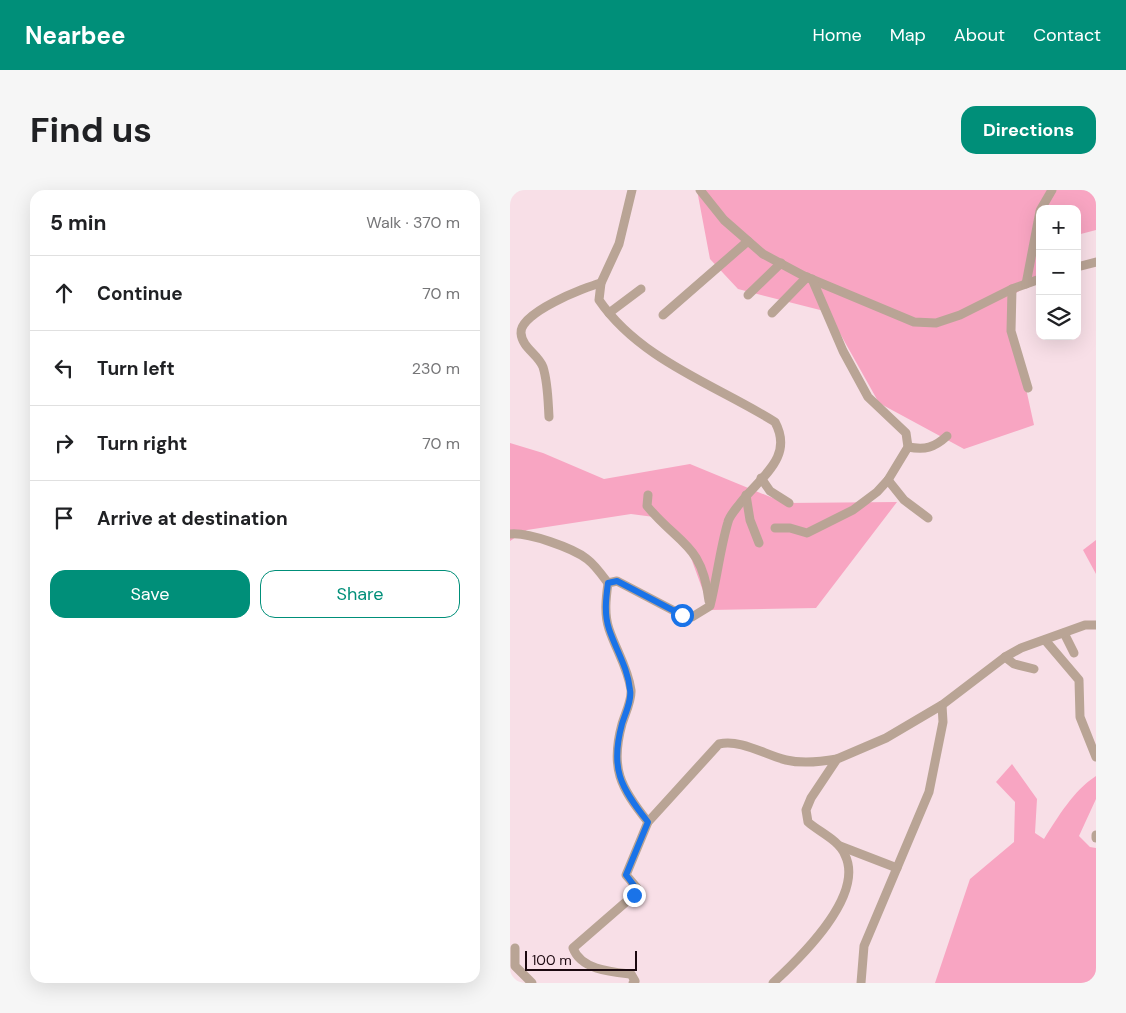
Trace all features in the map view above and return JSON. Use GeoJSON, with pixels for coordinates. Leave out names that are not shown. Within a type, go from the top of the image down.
{"type":"FeatureCollection","features":[{"type":"Feature","properties":{"kind":"street"},"geometry":{"type":"LineString","coordinates":[[608,583],[617,581],[682,615],[692,616],[710,606],[728,520],[777,461],[782,450],[782,435],[775,422],[658,357],[609,314],[600,300],[602,283],[619,244],[632,190]]}},
{"type":"Feature","properties":{"kind":"street"},"geometry":{"type":"LineString","coordinates":[[700,190],[724,220],[763,254],[810,278],[914,322],[936,323],[960,315],[1012,289],[1036,280]]}},
{"type":"Feature","properties":{"kind":"street"},"geometry":{"type":"LineString","coordinates":[[1043,205],[1052,190]]}},
{"type":"Feature","properties":{"kind":"street"},"geometry":{"type":"LineString","coordinates":[[1026,284],[1036,231]]}},
{"type":"Feature","properties":{"kind":"street"},"geometry":{"type":"LineString","coordinates":[[662,315],[748,240]]}},
{"type":"Feature","properties":{"kind":"street"},"geometry":{"type":"LineString","coordinates":[[1081,266],[1096,262]]}},
{"type":"Feature","properties":{"kind":"street"},"geometry":{"type":"LineString","coordinates":[[748,294],[780,263]]}},
{"type":"Feature","properties":{"kind":"street"},"geometry":{"type":"LineString","coordinates":[[772,313],[810,278]]}},
{"type":"Feature","properties":{"kind":"street"},"geometry":{"type":"LineString","coordinates":[[775,528],[790,528],[806,533],[826,525],[853,510],[877,492],[888,480],[908,447],[906,433],[868,396],[843,351],[810,278]]}},
{"type":"Feature","properties":{"kind":"street"},"geometry":{"type":"LineString","coordinates":[[550,417],[543,366],[525,346],[520,332],[522,323],[530,316],[582,288],[602,283]]}},
{"type":"Feature","properties":{"kind":"street"},"geometry":{"type":"LineString","coordinates":[[609,314],[641,289]]}},
{"type":"Feature","properties":{"kind":"street"},"geometry":{"type":"LineString","coordinates":[[1012,289],[1010,331],[1028,388]]}},
{"type":"Feature","properties":{"kind":"street"},"geometry":{"type":"LineString","coordinates":[[908,447],[922,449],[935,446],[947,436]]}},
{"type":"Feature","properties":{"kind":"street"},"geometry":{"type":"LineString","coordinates":[[761,478],[770,491],[789,503]]}},
{"type":"Feature","properties":{"kind":"street"},"geometry":{"type":"LineString","coordinates":[[888,480],[904,500],[928,518]]}},
{"type":"Feature","properties":{"kind":"street"},"geometry":{"type":"LineString","coordinates":[[648,495],[647,506],[657,519],[690,547],[700,560],[707,579],[710,606]]}},
{"type":"Feature","properties":{"kind":"street"},"geometry":{"type":"LineString","coordinates":[[746,496],[750,520],[759,543]]}},
{"type":"Feature","properties":{"kind":"street"},"geometry":{"type":"LineString","coordinates":[[510,534],[520,533],[548,540],[587,559],[608,583],[606,604],[609,627],[628,674],[631,694],[617,742],[618,776],[635,806],[648,822]]}},
{"type":"Feature","properties":{"kind":"street"},"geometry":{"type":"LineString","coordinates":[[633,983],[635,981],[631,974],[605,972],[591,966],[574,953],[572,948],[634,895],[636,888],[626,875],[648,822],[719,744],[730,741],[788,760],[818,762],[837,759],[886,738],[942,704],[1005,657],[1021,648],[1085,625],[1096,625]]}},
{"type":"Feature","properties":{"kind":"street"},"geometry":{"type":"LineString","coordinates":[[1064,633],[1074,653]]}},
{"type":"Feature","properties":{"kind":"street"},"geometry":{"type":"LineString","coordinates":[[1045,640],[1080,680],[1080,717],[1096,757]]}},
{"type":"Feature","properties":{"kind":"street"},"geometry":{"type":"LineString","coordinates":[[1005,657],[1014,664],[1034,669]]}},
{"type":"Feature","properties":{"kind":"street"},"geometry":{"type":"LineString","coordinates":[[861,983],[864,946],[929,792],[944,722],[942,704]]}},
{"type":"Feature","properties":{"kind":"street"},"geometry":{"type":"LineString","coordinates":[[837,759],[825,774],[806,810],[808,822],[840,846],[897,868]]}},
{"type":"Feature","properties":{"kind":"street"},"geometry":{"type":"LineString","coordinates":[[773,983],[797,961],[832,919],[848,879],[846,856],[840,846]]}},
{"type":"Feature","properties":{"kind":"street"},"geometry":{"type":"LineString","coordinates":[[515,948],[515,966],[532,983]]}},
{"type":"Feature","properties":{"kind":"shaded area"},"geometry":{"type":"Polygon","coordinates":[[[697,190],[1096,190],[1096,230],[1081,234],[1081,205],[1036,205],[1036,280],[1016,293],[1013,329],[1034,425],[964,449],[879,403],[828,312],[738,289],[710,259],[697,190]]]}},
{"type":"Feature","properties":{"kind":"shaded area"},"geometry":{"type":"Polygon","coordinates":[[[510,443],[543,453],[604,479],[690,464],[785,503],[897,502],[816,608],[710,610],[687,547],[654,517],[631,514],[527,530],[510,541],[510,443]]]}},
{"type":"Feature","properties":{"kind":"shaded area"},"geometry":{"type":"Polygon","coordinates":[[[1096,540],[1096,574],[1083,550],[1096,540]]]}},
{"type":"Feature","properties":{"kind":"shaded area"},"geometry":{"type":"Polygon","coordinates":[[[1012,764],[1037,799],[1035,833],[1044,839],[1073,797],[1096,776],[1096,799],[1079,836],[1090,847],[1096,848],[1096,983],[935,983],[970,879],[1014,842],[1015,802],[996,782],[1012,764]]]}},
{"type":"Feature","properties":{"kind":"route"},"geometry":{"type":"LineString","coordinates":[[634,895],[636,888],[626,875],[648,822],[635,806],[618,776],[617,742],[631,694],[628,674],[609,627],[606,604],[608,583],[617,581],[682,615]]}}]}
